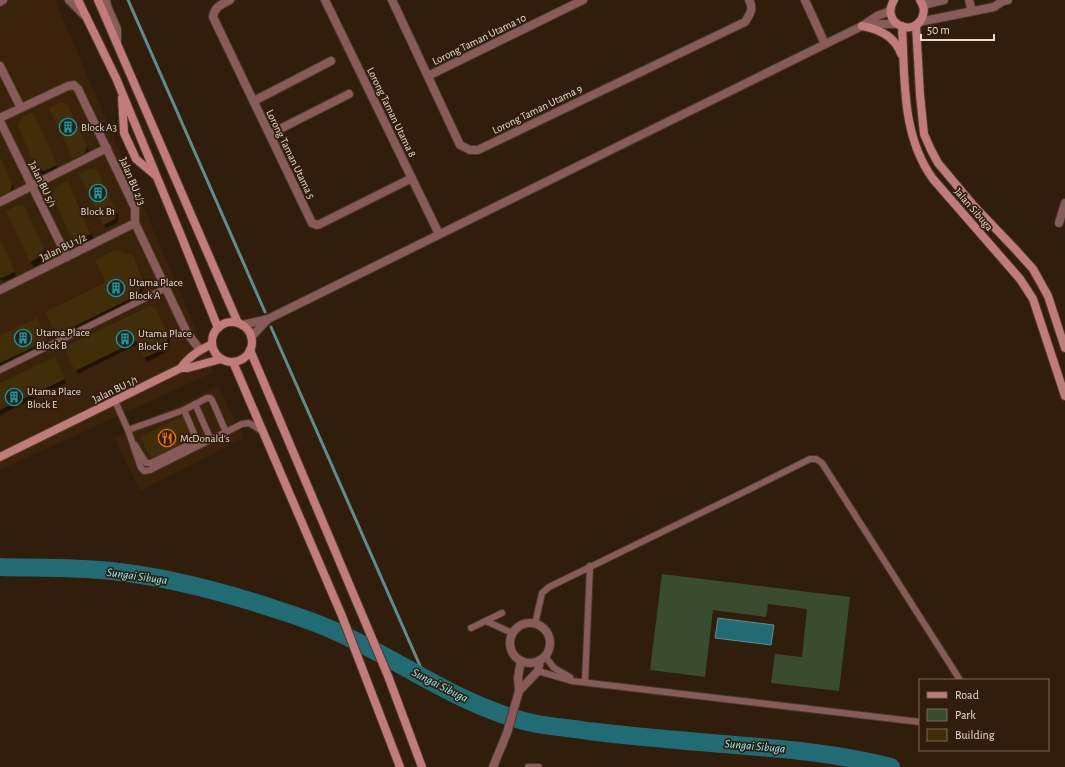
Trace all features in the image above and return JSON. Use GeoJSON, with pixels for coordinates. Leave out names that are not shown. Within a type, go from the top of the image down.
{"type":"FeatureCollection","features":[{"type":"Feature","properties":{"kind":"street"},"geometry":{"type":"LineString","coordinates":[[69,0],[86,16]]}},
{"type":"Feature","properties":{"kind":"street"},"geometry":{"type":"LineString","coordinates":[[78,0],[122,94],[218,328]]}},
{"type":"Feature","properties":{"kind":"street"},"geometry":{"type":"LineString","coordinates":[[98,0],[240,324],[246,328],[251,337],[252,344],[244,359],[233,362],[221,359],[216,355],[212,344],[212,338],[218,328],[227,323],[240,324],[268,319],[826,44],[864,25],[877,16],[890,11]]}},
{"type":"Feature","properties":{"kind":"street"},"geometry":{"type":"LineString","coordinates":[[106,0],[106,6],[117,29],[117,42]]}},
{"type":"Feature","properties":{"kind":"street","name":"Lorong Taman Utama 5"},"geometry":{"type":"LineString","coordinates":[[230,0],[216,8],[213,17],[312,223],[317,225],[412,178]]}},
{"type":"Feature","properties":{"kind":"street","name":"Lorong Taman Utama 8"},"geometry":{"type":"LineString","coordinates":[[325,0],[439,234]]}},
{"type":"Feature","properties":{"kind":"street","name":"Lorong Taman Utama 9"},"geometry":{"type":"LineString","coordinates":[[392,0],[460,145],[470,150],[478,150],[745,22],[751,13],[752,5],[749,0]]}},
{"type":"Feature","properties":{"kind":"street","name":"Lorong Taman Utama 10"},"geometry":{"type":"LineString","coordinates":[[428,76],[583,0]]}},
{"type":"Feature","properties":{"kind":"street"},"geometry":{"type":"LineString","coordinates":[[806,0],[826,44]]}},
{"type":"Feature","properties":{"kind":"street"},"geometry":{"type":"LineString","coordinates":[[893,0],[890,11],[893,20],[899,25]]}},
{"type":"Feature","properties":{"kind":"street"},"geometry":{"type":"LineString","coordinates":[[921,2],[944,0]]}},
{"type":"Feature","properties":{"kind":"street"},"geometry":{"type":"LineString","coordinates":[[969,0],[972,11]]}},
{"type":"Feature","properties":{"kind":"street"},"geometry":{"type":"LineString","coordinates":[[864,25],[899,25],[912,27],[918,23],[994,7],[1003,0]]}},
{"type":"Feature","properties":{"kind":"street","name":"Jalan Sibuga"},"geometry":{"type":"LineString","coordinates":[[921,2],[923,16],[918,23],[920,95],[924,134],[938,164],[974,206],[1033,269],[1048,296],[1065,348]]}},
{"type":"Feature","properties":{"kind":"street"},"geometry":{"type":"LineString","coordinates":[[864,25],[880,31],[892,38],[899,48],[904,60]]}},
{"type":"Feature","properties":{"kind":"street","name":"Jalan Sibuga"},"geometry":{"type":"LineString","coordinates":[[899,25],[904,60],[906,109],[918,154],[925,168],[933,179],[1020,279],[1033,299],[1065,396]]}},
{"type":"Feature","properties":{"kind":"street"},"geometry":{"type":"LineString","coordinates":[[254,101],[331,61]]}},
{"type":"Feature","properties":{"kind":"street"},"geometry":{"type":"LineString","coordinates":[[0,66],[21,108],[0,118]]}},
{"type":"Feature","properties":{"kind":"street","name":"Jalan BU 2/3"},"geometry":{"type":"LineString","coordinates":[[21,108],[68,86],[74,85],[78,89],[135,208],[135,223],[187,333],[200,350]]}},
{"type":"Feature","properties":{"kind":"street"},"geometry":{"type":"LineString","coordinates":[[122,94],[124,133],[136,159],[157,177]]}},
{"type":"Feature","properties":{"kind":"street"},"geometry":{"type":"LineString","coordinates":[[270,134],[349,94]]}},
{"type":"Feature","properties":{"kind":"street","name":"Jalan BU 5/1"},"geometry":{"type":"LineString","coordinates":[[0,121],[67,257]]}},
{"type":"Feature","properties":{"kind":"street"},"geometry":{"type":"LineString","coordinates":[[0,202],[107,148]]}},
{"type":"Feature","properties":{"kind":"street"},"geometry":{"type":"LineString","coordinates":[[1059,223],[1065,203]]}},
{"type":"Feature","properties":{"kind":"street","name":"Jalan BU 1/2"},"geometry":{"type":"LineString","coordinates":[[0,290],[135,223]]}},
{"type":"Feature","properties":{"kind":"street"},"geometry":{"type":"LineString","coordinates":[[251,337],[268,319]]}},
{"type":"Feature","properties":{"kind":"street"},"geometry":{"type":"LineString","coordinates":[[181,368],[186,360],[212,344]]}},
{"type":"Feature","properties":{"kind":"street"},"geometry":{"type":"LineString","coordinates":[[250,350],[388,676],[422,767]]}},
{"type":"Feature","properties":{"kind":"street","name":"Jalan BU 1/1"},"geometry":{"type":"LineString","coordinates":[[0,457],[181,368],[188,368],[221,359]]}},
{"type":"Feature","properties":{"kind":"street"},"geometry":{"type":"LineString","coordinates":[[233,362],[342,616],[400,767]]}},
{"type":"Feature","properties":{"kind":"street"},"geometry":{"type":"LineString","coordinates":[[518,694],[538,671],[550,643],[546,631],[541,626],[528,623],[522,624],[516,628],[510,639],[512,652],[521,661],[531,663],[543,658]]}},
{"type":"Feature","properties":{"kind":"street"},"geometry":{"type":"LineString","coordinates":[[492,767],[507,733],[518,694],[518,677],[521,661]]}},
{"type":"Feature","properties":{"kind":"lane"},"geometry":{"type":"LineString","coordinates":[[0,370],[166,288]]}},
{"type":"Feature","properties":{"kind":"lane"},"geometry":{"type":"LineString","coordinates":[[128,434],[184,410],[207,398],[212,400],[226,432]]}},
{"type":"Feature","properties":{"kind":"lane"},"geometry":{"type":"LineString","coordinates":[[115,401],[141,468],[144,471],[150,470],[242,424],[249,423],[264,432]]}},
{"type":"Feature","properties":{"kind":"lane"},"geometry":{"type":"LineString","coordinates":[[195,404],[211,440]]}},
{"type":"Feature","properties":{"kind":"lane"},"geometry":{"type":"LineString","coordinates":[[128,434],[146,463],[156,462],[194,442],[196,436],[184,410]]}},
{"type":"Feature","properties":{"kind":"lane"},"geometry":{"type":"LineString","coordinates":[[535,624],[542,593],[562,579],[810,459],[816,459],[822,464],[959,679]]}},
{"type":"Feature","properties":{"kind":"lane"},"geometry":{"type":"LineString","coordinates":[[582,681],[590,566]]}},
{"type":"Feature","properties":{"kind":"lane"},"geometry":{"type":"LineString","coordinates":[[471,628],[502,613]]}},
{"type":"Feature","properties":{"kind":"lane"},"geometry":{"type":"LineString","coordinates":[[486,621],[512,633]]}},
{"type":"Feature","properties":{"kind":"lane"},"geometry":{"type":"LineString","coordinates":[[543,658],[554,668],[582,681]]}},
{"type":"Feature","properties":{"kind":"lane"},"geometry":{"type":"LineString","coordinates":[[538,671],[572,681],[919,722]]}},
{"type":"Feature","properties":{"kind":"lane"},"geometry":{"type":"LineString","coordinates":[[528,767],[539,767]]}},
{"type":"Feature","properties":{"kind":"shaded area"},"geometry":{"type":"Polygon","coordinates":[[[0,0],[55,0],[214,372],[0,470],[0,0]]]}},
{"type":"Feature","properties":{"kind":"shaded area"},"geometry":{"type":"Polygon","coordinates":[[[218,386],[244,438],[140,491],[114,438],[218,386]]]}},
{"type":"Feature","properties":{"kind":"green space"},"geometry":{"type":"Polygon","coordinates":[[[662,574],[850,597],[839,691],[771,683],[775,654],[802,657],[807,609],[768,604],[766,617],[713,610],[705,677],[650,670],[662,574]]]}},
{"type":"Feature","properties":{"kind":"water"},"geometry":{"type":"Polygon","coordinates":[[[718,618],[774,625],[771,645],[715,638],[718,618]]]}},
{"type":"Feature","properties":{"kind":"building","name":"Block A3"},"geometry":{"type":"Polygon","coordinates":[[[61,102],[68,105],[87,146],[85,153],[73,159],[49,108],[61,102]]]}},
{"type":"Feature","properties":{"kind":"building"},"geometry":{"type":"Polygon","coordinates":[[[33,112],[57,165],[44,171],[36,168],[18,126],[22,117],[33,112]]]}},
{"type":"Feature","properties":{"kind":"building"},"geometry":{"type":"Polygon","coordinates":[[[0,156],[12,183],[11,191],[0,196],[0,156]]]}},
{"type":"Feature","properties":{"kind":"building","name":"Block B1"},"geometry":{"type":"Polygon","coordinates":[[[91,168],[98,171],[117,212],[115,219],[103,225],[79,174],[91,168]]]}},
{"type":"Feature","properties":{"kind":"building"},"geometry":{"type":"Polygon","coordinates":[[[68,181],[91,234],[79,240],[71,237],[52,195],[57,186],[68,181]]]}},
{"type":"Feature","properties":{"kind":"building"},"geometry":{"type":"Polygon","coordinates":[[[18,205],[25,207],[44,249],[42,256],[30,262],[6,211],[18,205]]]}},
{"type":"Feature","properties":{"kind":"building"},"geometry":{"type":"Polygon","coordinates":[[[0,238],[15,272],[2,278],[0,277],[0,238]]]}},
{"type":"Feature","properties":{"kind":"building","name":"Utama Place Block A"},"geometry":{"type":"Polygon","coordinates":[[[115,250],[133,255],[143,280],[138,295],[57,335],[45,312],[106,282],[95,260],[115,250]]]}},
{"type":"Feature","properties":{"kind":"building","name":"Utama Place Block F"},"geometry":{"type":"Polygon","coordinates":[[[150,306],[156,309],[169,337],[164,349],[144,358],[136,341],[75,371],[64,347],[150,306]]]}},
{"type":"Feature","properties":{"kind":"building","name":"Utama Place Block B"},"geometry":{"type":"Polygon","coordinates":[[[37,318],[47,341],[0,363],[0,336],[37,318]]]}},
{"type":"Feature","properties":{"kind":"building","name":"Utama Place Block E"},"geometry":{"type":"Polygon","coordinates":[[[55,357],[65,379],[0,410],[0,383],[55,357]]]}},
{"type":"Feature","properties":{"kind":"building","name":"McDonald's"},"geometry":{"type":"Polygon","coordinates":[[[183,416],[193,438],[151,459],[140,437],[183,416]]]}},
{"type":"Feature","properties":{"kind":"waterway"},"geometry":{"type":"LineString","coordinates":[[128,0],[265,312]]}},
{"type":"Feature","properties":{"kind":"waterway"},"geometry":{"type":"LineString","coordinates":[[271,327],[425,677]]}},
{"type":"Feature","properties":{"kind":"waterway","name":"Sungai Sibuga"},"geometry":{"type":"LineString","coordinates":[[0,567],[111,571],[175,581],[237,597],[314,622],[360,643],[459,696],[510,717],[537,724],[625,735],[775,748],[872,762],[891,767]]}},
{"type":"Feature","properties":{"kind":"place","name":"Block A3"},"geometry":{"type":"Point","coordinates":[68,127]}},
{"type":"Feature","properties":{"kind":"place","name":"Block B1"},"geometry":{"type":"Point","coordinates":[98,193]}},
{"type":"Feature","properties":{"kind":"place","name":"Utama Place Block A"},"geometry":{"type":"Point","coordinates":[116,288]}},
{"type":"Feature","properties":{"kind":"place","name":"Utama Place Block B"},"geometry":{"type":"Point","coordinates":[23,338]}},
{"type":"Feature","properties":{"kind":"place","name":"Utama Place Block F"},"geometry":{"type":"Point","coordinates":[125,339]}},
{"type":"Feature","properties":{"kind":"place","name":"Utama Place Block E"},"geometry":{"type":"Point","coordinates":[14,397]}},
{"type":"Feature","properties":{"kind":"place","name":"McDonald's"},"geometry":{"type":"Point","coordinates":[167,438]}}]}
